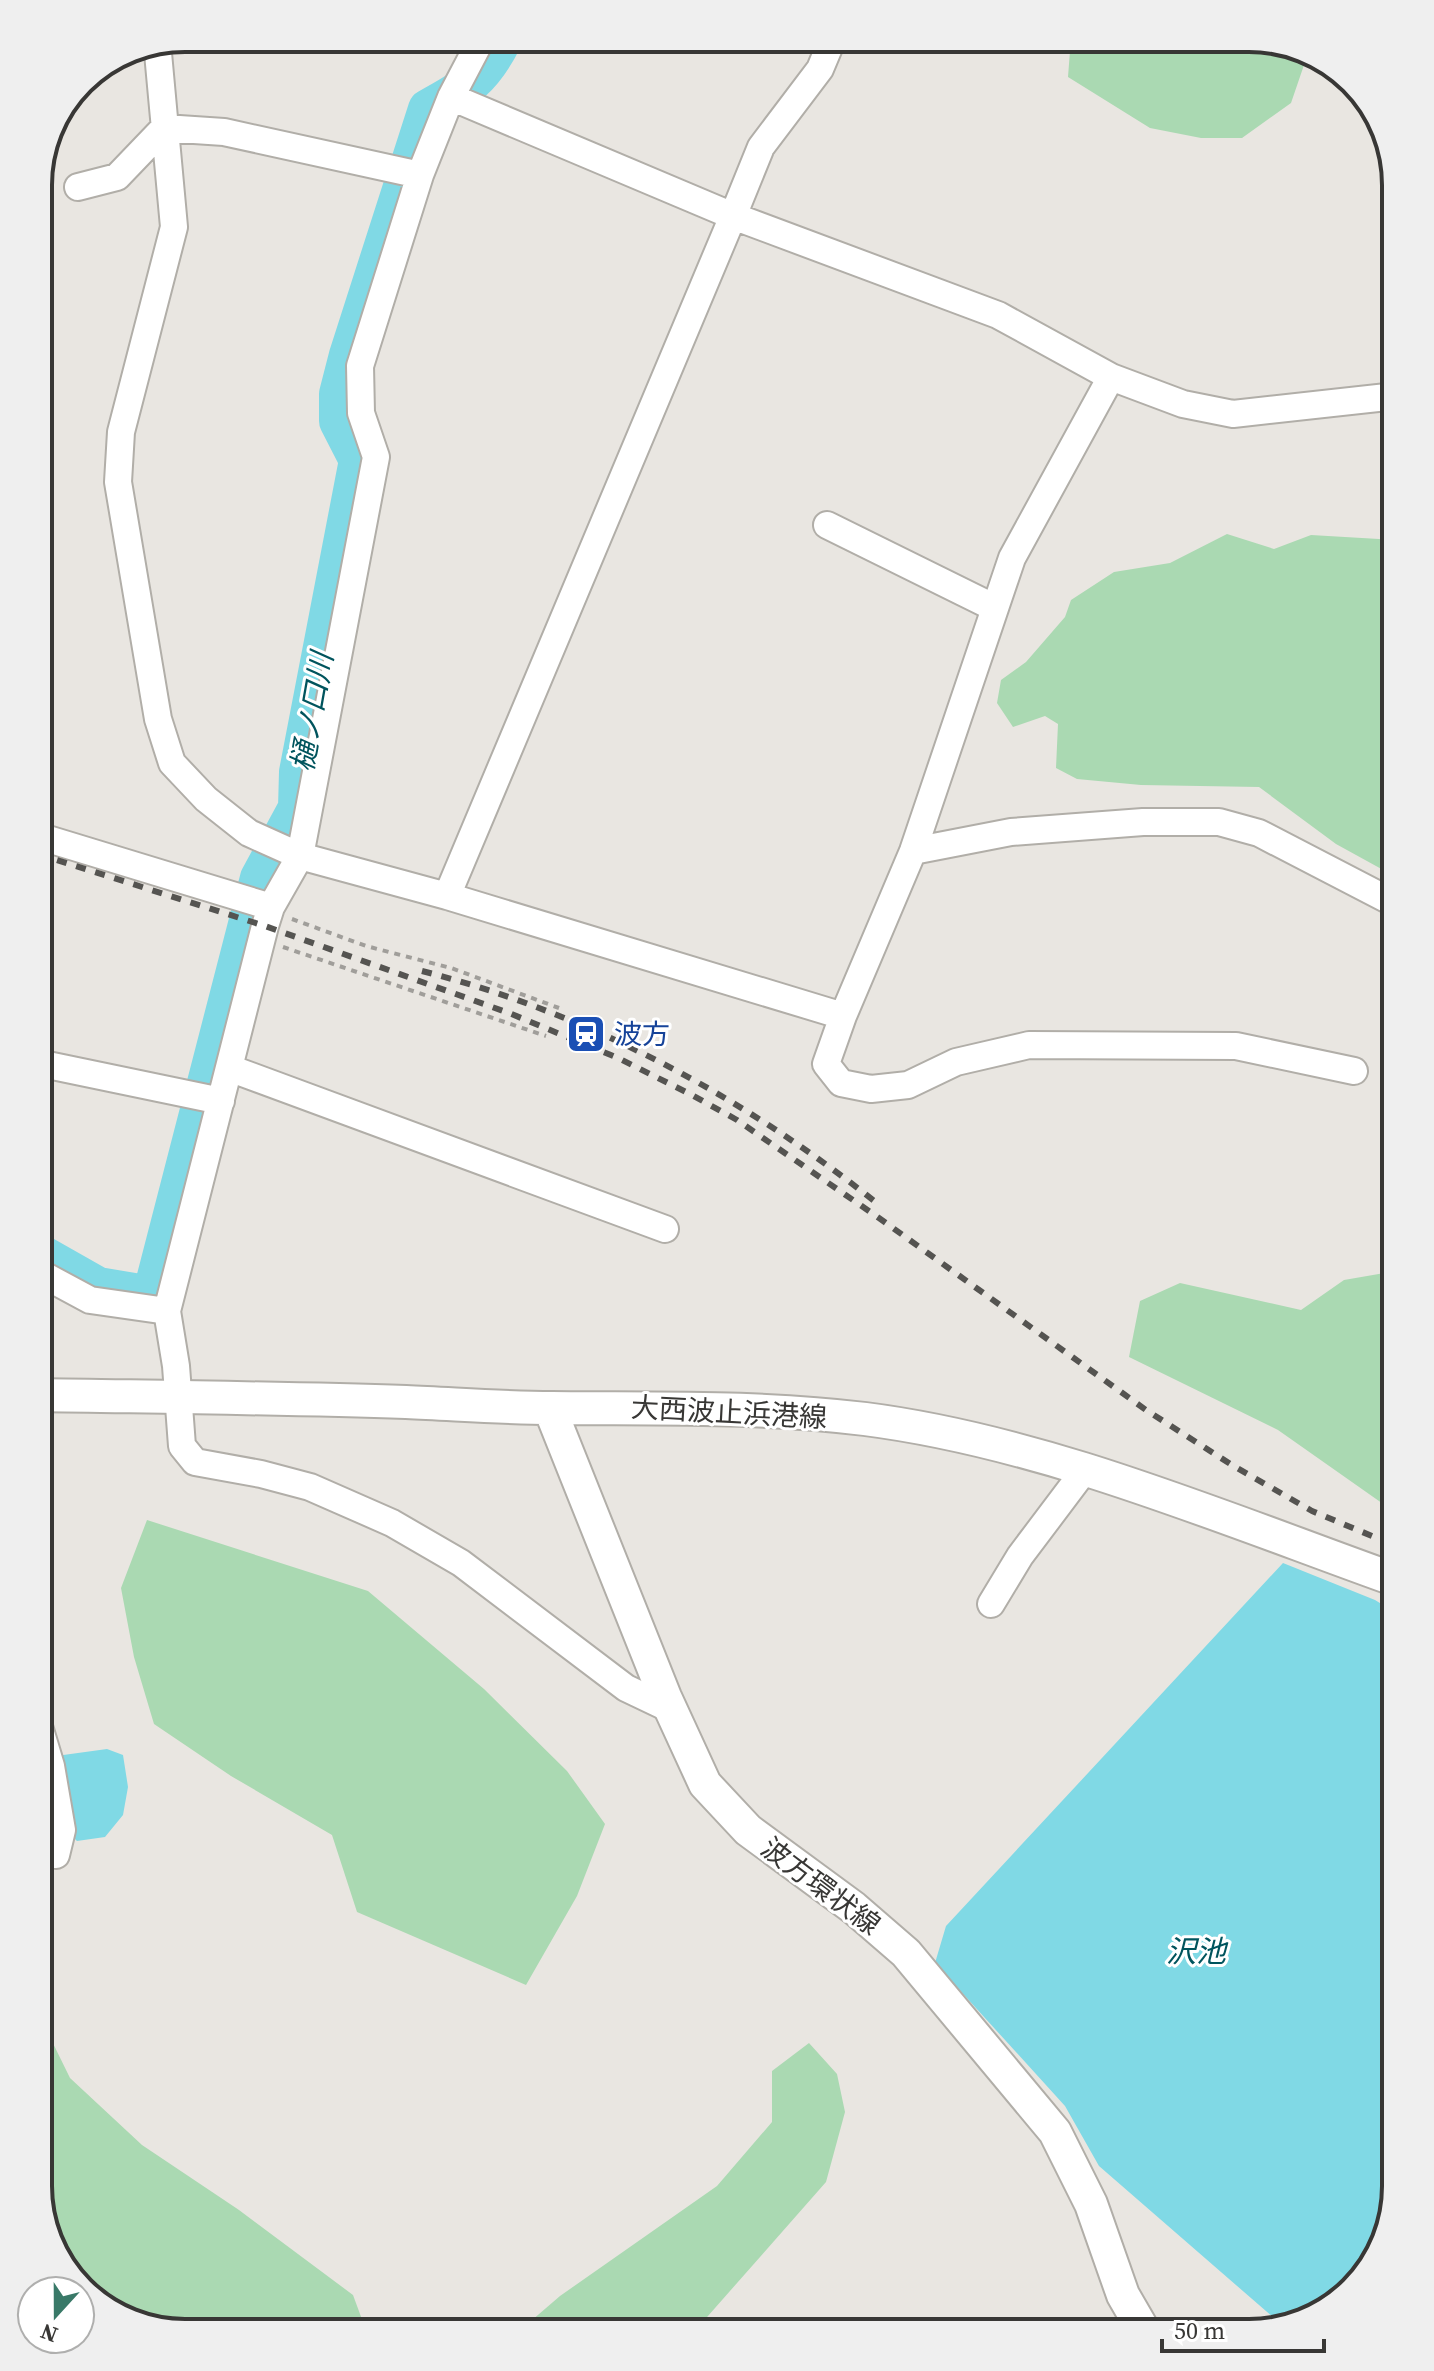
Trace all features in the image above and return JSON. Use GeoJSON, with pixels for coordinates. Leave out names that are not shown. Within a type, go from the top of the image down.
{"type":"FeatureCollection","features":[{"type":"Feature","properties":{"kind":"main road","name":"大西波止浜港線"},"geometry":{"type":"LineString","coordinates":[[52,1395],[407,1402],[550,1409],[752,1409],[865,1419],[960,1436],[1084,1471],[1382,1575]]}},
{"type":"Feature","properties":{"kind":"main road","name":"波方環状線"},"geometry":{"type":"LineString","coordinates":[[550,1409],[670,1709],[705,1784],[748,1830],[854,1908],[906,1953],[1055,2132],[1091,2204],[1123,2295],[1137,2319]]}},
{"type":"Feature","properties":{"kind":"street"},"geometry":{"type":"LineString","coordinates":[[475,52],[451,97],[420,175],[360,366],[361,413],[376,457],[300,856],[271,907],[167,1311],[179,1397],[182,1446],[195,1462],[310,1487],[392,1523],[494,1585],[626,1688],[670,1709]]}},
{"type":"Feature","properties":{"kind":"street"},"geometry":{"type":"LineString","coordinates":[[447,896],[761,147],[820,69],[827,52]]}},
{"type":"Feature","properties":{"kind":"street"},"geometry":{"type":"LineString","coordinates":[[158,55],[174,227],[121,432],[118,482],[158,719],[172,763],[206,799],[249,833],[300,856],[447,896],[843,1016]]}},
{"type":"Feature","properties":{"kind":"street"},"geometry":{"type":"LineString","coordinates":[[451,97],[733,216],[998,315],[1111,377],[1183,404],[1233,414],[1382,398]]}},
{"type":"Feature","properties":{"kind":"street"},"geometry":{"type":"LineString","coordinates":[[164,128],[224,132],[420,175]]}},
{"type":"Feature","properties":{"kind":"street"},"geometry":{"type":"LineString","coordinates":[[78,187],[117,177],[164,128]]}},
{"type":"Feature","properties":{"kind":"street"},"geometry":{"type":"LineString","coordinates":[[1111,377],[1012,558],[913,851],[843,1016],[826,1064],[841,1083],[871,1089],[908,1085],[956,1062],[1029,1045],[1236,1046],[1354,1071]]}},
{"type":"Feature","properties":{"kind":"street"},"geometry":{"type":"LineString","coordinates":[[827,525],[995,608]]}},
{"type":"Feature","properties":{"kind":"street"},"geometry":{"type":"LineString","coordinates":[[913,851],[1011,832],[1143,822],[1219,822],[1259,833],[1382,897]]}},
{"type":"Feature","properties":{"kind":"street"},"geometry":{"type":"LineString","coordinates":[[52,840],[271,907]]}},
{"type":"Feature","properties":{"kind":"street"},"geometry":{"type":"LineString","coordinates":[[52,1066],[221,1101]]}},
{"type":"Feature","properties":{"kind":"street"},"geometry":{"type":"LineString","coordinates":[[229,1068],[665,1229]]}},
{"type":"Feature","properties":{"kind":"street"},"geometry":{"type":"LineString","coordinates":[[52,1280],[90,1300],[167,1311]]}},
{"type":"Feature","properties":{"kind":"street"},"geometry":{"type":"LineString","coordinates":[[991,1604],[1020,1556],[1084,1471]]}},
{"type":"Feature","properties":{"kind":"street"},"geometry":{"type":"LineString","coordinates":[[52,1772],[62,1830],[56,1855]]}},
{"type":"Feature","properties":{"kind":"path"},"geometry":{"type":"LineString","coordinates":[[271,907],[302,924],[366,946],[451,968],[559,1008]]}},
{"type":"Feature","properties":{"kind":"path"},"geometry":{"type":"LineString","coordinates":[[262,939],[546,1036]]}},
{"type":"Feature","properties":{"kind":"green space"},"geometry":{"type":"Polygon","coordinates":[[[1070,52],[1258,52],[1305,65],[1291,103],[1242,138],[1201,138],[1150,128],[1068,77],[1070,52]]]}},
{"type":"Feature","properties":{"kind":"green space"},"geometry":{"type":"Polygon","coordinates":[[[1227,534],[1274,549],[1311,535],[1382,539],[1382,869],[1336,844],[1259,787],[1141,785],[1077,779],[1056,768],[1058,724],[1045,716],[1013,727],[997,703],[1001,680],[1026,662],[1065,617],[1071,600],[1114,572],[1170,563],[1227,534]]]}},
{"type":"Feature","properties":{"kind":"green space"},"geometry":{"type":"Polygon","coordinates":[[[1382,1273],[1382,1503],[1278,1430],[1129,1357],[1140,1301],[1180,1283],[1301,1310],[1344,1280],[1382,1273]]]}},
{"type":"Feature","properties":{"kind":"green space"},"geometry":{"type":"Polygon","coordinates":[[[147,1520],[368,1591],[484,1689],[567,1771],[605,1824],[577,1896],[526,1985],[357,1912],[332,1835],[231,1776],[154,1724],[134,1657],[121,1588],[147,1520]]]}},
{"type":"Feature","properties":{"kind":"green space"},"geometry":{"type":"Polygon","coordinates":[[[52,2041],[70,2078],[142,2145],[239,2210],[353,2295],[362,2319],[176,2319],[142,2312],[111,2297],[97,2286],[96,2275],[85,2274],[66,2245],[57,2219],[52,2186],[52,2041]]]}},
{"type":"Feature","properties":{"kind":"green space"},"geometry":{"type":"Polygon","coordinates":[[[809,2043],[837,2074],[845,2112],[826,2182],[705,2319],[533,2319],[560,2296],[717,2186],[772,2122],[772,2071],[809,2043]]]}},
{"type":"Feature","properties":{"kind":"water","name":"沢池"},"geometry":{"type":"Polygon","coordinates":[[[1283,1563],[1382,1604],[1381,2203],[1372,2237],[1355,2267],[1323,2297],[1272,2317],[1099,2166],[1065,2106],[935,1963],[946,1926],[1283,1563]]]}},
{"type":"Feature","properties":{"kind":"water"},"geometry":{"type":"Polygon","coordinates":[[[107,1749],[123,1755],[128,1787],[123,1815],[105,1837],[77,1841],[66,1830],[56,1756],[107,1749]]]}},
{"type":"Feature","properties":{"kind":"waterway","name":"樋ノ口川"},"geometry":{"type":"LineString","coordinates":[[52,1261],[98,1287],[152,1296],[260,878],[298,808],[299,772],[359,460],[339,421],[339,394],[349,355],[428,109],[472,81],[495,52]]}},
{"type":"Feature","properties":{"kind":"railway"},"geometry":{"type":"LineString","coordinates":[[52,858],[265,926],[509,1013],[618,1058],[692,1095],[737,1120],[879,1218],[1146,1410],[1312,1511],[1382,1540]]}},
{"type":"Feature","properties":{"kind":"railway"},"geometry":{"type":"LineString","coordinates":[[422,971],[544,1010],[662,1063],[774,1128],[878,1204]]}},
{"type":"Feature","properties":{"kind":"place","name":"波方"},"geometry":{"type":"Point","coordinates":[586,1034]}}]}
